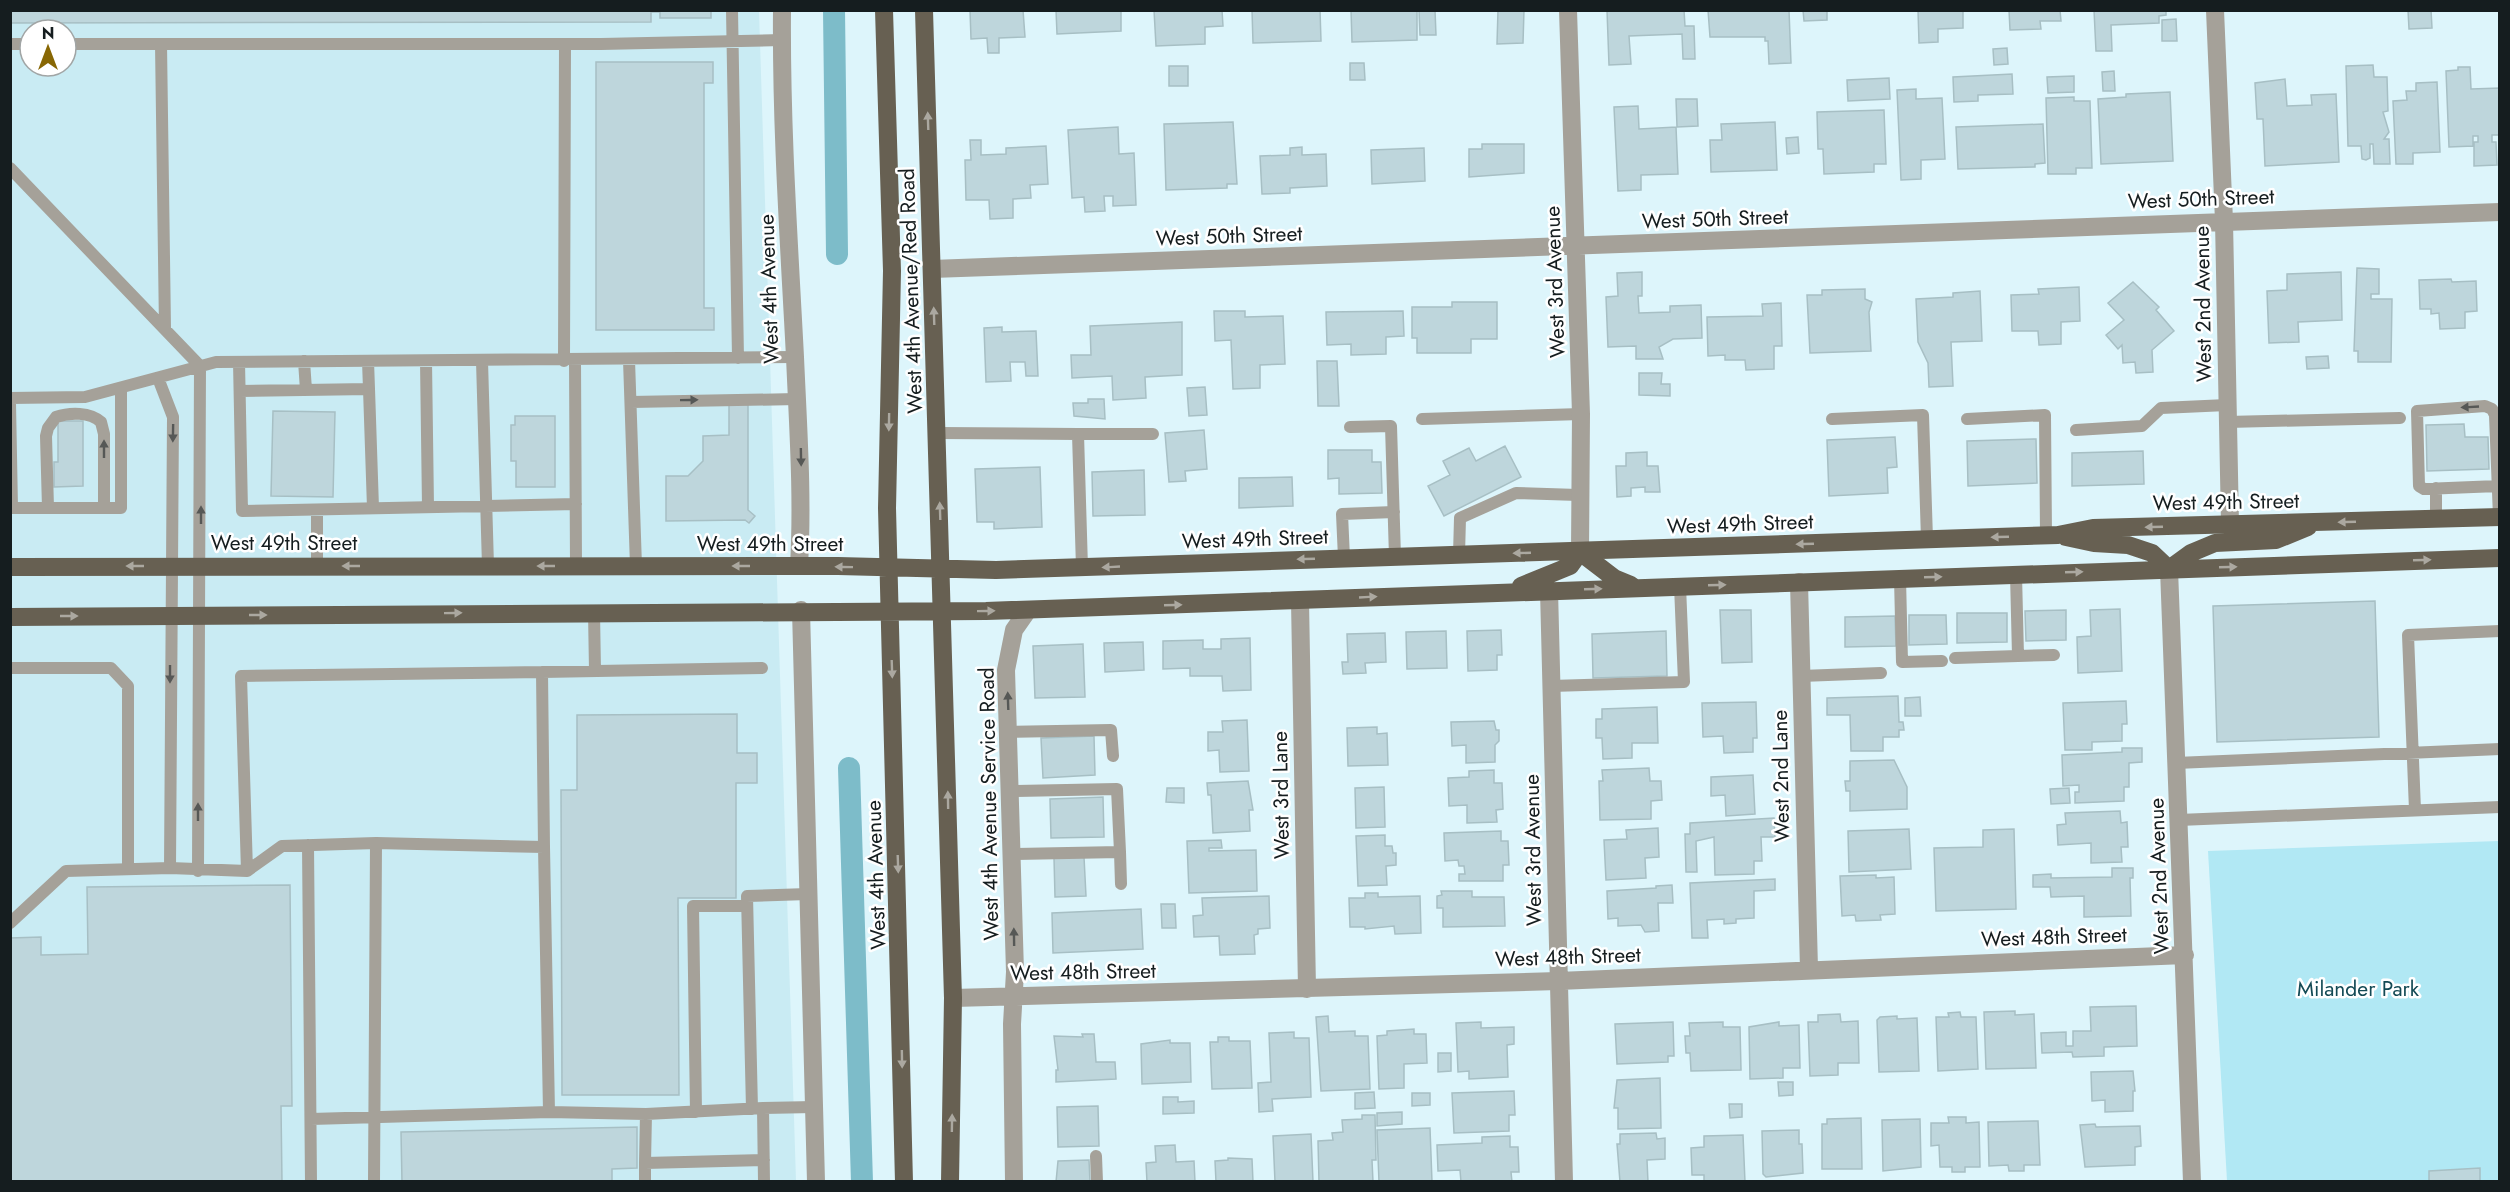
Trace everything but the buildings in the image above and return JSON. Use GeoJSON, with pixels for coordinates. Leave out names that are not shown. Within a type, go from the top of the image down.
{"type":"FeatureCollection","features":[{"type":"Feature","properties":{"kind":"main road","name":"West 4th Avenue/Red Road"},"geometry":{"type":"LineString","coordinates":[[884,10],[892,271],[887,508],[889,568]]}},
{"type":"Feature","properties":{"kind":"main road","name":"West 4th Avenue/Red Road"},"geometry":{"type":"LineString","coordinates":[[924,10],[942,569]]}},
{"type":"Feature","properties":{"kind":"main road","name":"West 49th Street"},"geometry":{"type":"LineString","coordinates":[[10,567],[1082,568],[2052,535],[2093,528],[2499,517]]}},
{"type":"Feature","properties":{"kind":"main road"},"geometry":{"type":"LineString","coordinates":[[2169,569],[2191,553],[2215,543],[2276,540],[2317,523]]}},
{"type":"Feature","properties":{"kind":"main road"},"geometry":{"type":"LineString","coordinates":[[2052,535],[2094,543],[2128,545],[2152,553],[2169,569]]}},
{"type":"Feature","properties":{"kind":"main road"},"geometry":{"type":"LineString","coordinates":[[1503,591],[1552,575],[1570,566],[1580,552],[1614,579],[1638,587]]}},
{"type":"Feature","properties":{"kind":"main road"},"geometry":{"type":"LineString","coordinates":[[10,617],[801,610],[944,612],[2499,558]]}},
{"type":"Feature","properties":{"kind":"main road","name":"West 4th Avenue"},"geometry":{"type":"LineString","coordinates":[[889,568],[904,1182]]}},
{"type":"Feature","properties":{"kind":"main road"},"geometry":{"type":"LineString","coordinates":[[942,569],[953,998],[950,1182]]}},
{"type":"Feature","properties":{"kind":"street","name":"West 4th Avenue"},"geometry":{"type":"LineString","coordinates":[[782,10],[802,524],[799,566]]}},
{"type":"Feature","properties":{"kind":"street","name":"West 3rd Avenue"},"geometry":{"type":"LineString","coordinates":[[1569,10],[1581,414],[1578,495],[1580,552]]}},
{"type":"Feature","properties":{"kind":"street","name":"West 2nd Avenue"},"geometry":{"type":"LineString","coordinates":[[2215,10],[2224,221],[2230,524]]}},
{"type":"Feature","properties":{"kind":"street","name":"West 50th Street"},"geometry":{"type":"LineString","coordinates":[[932,268],[1577,247],[2499,212]]}},
{"type":"Feature","properties":{"kind":"street","name":"West 2nd Avenue"},"geometry":{"type":"LineString","coordinates":[[2169,569],[2192,1182]]}},
{"type":"Feature","properties":{"kind":"street","name":"West 2nd Lane"},"geometry":{"type":"LineString","coordinates":[[1799,582],[1809,969]]}},
{"type":"Feature","properties":{"kind":"street","name":"West 3rd Avenue"},"geometry":{"type":"LineString","coordinates":[[1549,590],[1564,1182]]}},
{"type":"Feature","properties":{"kind":"street","name":"West 3rd Lane"},"geometry":{"type":"LineString","coordinates":[[1300,601],[1307,990]]}},
{"type":"Feature","properties":{"kind":"street"},"geometry":{"type":"LineString","coordinates":[[801,610],[816,1182]]}},
{"type":"Feature","properties":{"kind":"street","name":"West 4th Avenue Service Road"},"geometry":{"type":"LineString","coordinates":[[1014,1182],[1014,996],[1007,658],[1014,630],[1028,610]]}},
{"type":"Feature","properties":{"kind":"street","name":"West 48th Street"},"geometry":{"type":"LineString","coordinates":[[953,998],[1307,990],[2185,955]]}},
{"type":"Feature","properties":{"kind":"lane"},"geometry":{"type":"LineString","coordinates":[[732,10],[738,358]]}},
{"type":"Feature","properties":{"kind":"lane"},"geometry":{"type":"LineString","coordinates":[[78,44],[566,44],[782,40]]}},
{"type":"Feature","properties":{"kind":"lane"},"geometry":{"type":"LineString","coordinates":[[161,44],[165,329]]}},
{"type":"Feature","properties":{"kind":"lane"},"geometry":{"type":"LineString","coordinates":[[566,44],[569,360],[576,504],[576,566]]}},
{"type":"Feature","properties":{"kind":"lane"},"geometry":{"type":"LineString","coordinates":[[10,168],[200,366],[198,871]]}},
{"type":"Feature","properties":{"kind":"lane"},"geometry":{"type":"LineString","coordinates":[[10,398],[85,397],[200,366],[239,362],[795,357]]}},
{"type":"Feature","properties":{"kind":"lane"},"geometry":{"type":"LineString","coordinates":[[629,360],[636,566]]}},
{"type":"Feature","properties":{"kind":"lane"},"geometry":{"type":"LineString","coordinates":[[304,361],[306,390]]}},
{"type":"Feature","properties":{"kind":"lane"},"geometry":{"type":"LineString","coordinates":[[368,361],[373,508]]}},
{"type":"Feature","properties":{"kind":"lane"},"geometry":{"type":"LineString","coordinates":[[426,361],[429,507]]}},
{"type":"Feature","properties":{"kind":"lane"},"geometry":{"type":"LineString","coordinates":[[482,361],[488,566]]}},
{"type":"Feature","properties":{"kind":"lane"},"geometry":{"type":"LineString","coordinates":[[239,362],[242,511],[576,504]]}},
{"type":"Feature","properties":{"kind":"lane"},"geometry":{"type":"LineString","coordinates":[[158,378],[173,417],[170,868]]}},
{"type":"Feature","properties":{"kind":"lane"},"geometry":{"type":"LineString","coordinates":[[10,403],[11,508],[121,508],[121,388]]}},
{"type":"Feature","properties":{"kind":"lane"},"geometry":{"type":"LineString","coordinates":[[240,391],[369,389]]}},
{"type":"Feature","properties":{"kind":"lane"},"geometry":{"type":"LineString","coordinates":[[631,402],[797,399]]}},
{"type":"Feature","properties":{"kind":"lane"},"geometry":{"type":"LineString","coordinates":[[2498,486],[2424,489],[2418,481],[2415,417],[2417,411],[2485,406],[2492,408],[2495,415],[2498,486],[2499,517]]}},
{"type":"Feature","properties":{"kind":"lane"},"geometry":{"type":"LineString","coordinates":[[2076,430],[2142,426],[2161,408],[2227,413],[2400,418]]}},
{"type":"Feature","properties":{"kind":"lane"},"geometry":{"type":"LineString","coordinates":[[48,508],[48,428],[56,417],[72,414],[88,415],[101,422],[104,434],[104,508]]}},
{"type":"Feature","properties":{"kind":"lane"},"geometry":{"type":"LineString","coordinates":[[1422,419],[1581,414]]}},
{"type":"Feature","properties":{"kind":"lane"},"geometry":{"type":"LineString","coordinates":[[1832,418],[1923,415],[1928,539]]}},
{"type":"Feature","properties":{"kind":"lane"},"geometry":{"type":"LineString","coordinates":[[1967,419],[2045,415],[2052,535]]}},
{"type":"Feature","properties":{"kind":"lane"},"geometry":{"type":"LineString","coordinates":[[1350,428],[1391,426],[1395,557]]}},
{"type":"Feature","properties":{"kind":"lane"},"geometry":{"type":"LineString","coordinates":[[938,433],[1153,434]]}},
{"type":"Feature","properties":{"kind":"lane"},"geometry":{"type":"LineString","coordinates":[[1078,434],[1082,568]]}},
{"type":"Feature","properties":{"kind":"lane"},"geometry":{"type":"LineString","coordinates":[[2436,489],[2436,519]]}},
{"type":"Feature","properties":{"kind":"lane"},"geometry":{"type":"LineString","coordinates":[[1459,555],[1460,518],[1516,493],[1578,495]]}},
{"type":"Feature","properties":{"kind":"lane"},"geometry":{"type":"LineString","coordinates":[[317,510],[317,566]]}},
{"type":"Feature","properties":{"kind":"lane"},"geometry":{"type":"LineString","coordinates":[[1344,558],[1342,514],[1394,512]]}},
{"type":"Feature","properties":{"kind":"lane"},"geometry":{"type":"LineString","coordinates":[[2016,574],[2018,656]]}},
{"type":"Feature","properties":{"kind":"lane"},"geometry":{"type":"LineString","coordinates":[[1900,579],[1902,662],[1942,661]]}},
{"type":"Feature","properties":{"kind":"lane"},"geometry":{"type":"LineString","coordinates":[[1551,686],[1684,682],[1680,586]]}},
{"type":"Feature","properties":{"kind":"lane"},"geometry":{"type":"LineString","coordinates":[[594,612],[595,671]]}},
{"type":"Feature","properties":{"kind":"lane"},"geometry":{"type":"LineString","coordinates":[[2415,810],[2408,635],[2499,631]]}},
{"type":"Feature","properties":{"kind":"lane"},"geometry":{"type":"LineString","coordinates":[[1955,658],[2054,655]]}},
{"type":"Feature","properties":{"kind":"lane"},"geometry":{"type":"LineString","coordinates":[[10,668],[111,668],[128,686],[128,869]]}},
{"type":"Feature","properties":{"kind":"lane"},"geometry":{"type":"LineString","coordinates":[[247,871],[241,676],[762,668]]}},
{"type":"Feature","properties":{"kind":"lane"},"geometry":{"type":"LineString","coordinates":[[542,672],[549,1112]]}},
{"type":"Feature","properties":{"kind":"lane"},"geometry":{"type":"LineString","coordinates":[[1801,676],[1881,674]]}},
{"type":"Feature","properties":{"kind":"lane"},"geometry":{"type":"LineString","coordinates":[[1009,732],[1111,730],[1113,756]]}},
{"type":"Feature","properties":{"kind":"lane"},"geometry":{"type":"LineString","coordinates":[[2176,763],[2499,749]]}},
{"type":"Feature","properties":{"kind":"lane"},"geometry":{"type":"LineString","coordinates":[[1010,791],[1117,789],[1121,884]]}},
{"type":"Feature","properties":{"kind":"lane"},"geometry":{"type":"LineString","coordinates":[[2179,820],[2499,807]]}},
{"type":"Feature","properties":{"kind":"lane"},"geometry":{"type":"LineString","coordinates":[[10,923],[66,871],[170,868],[198,871],[247,871],[282,846],[376,843],[544,847]]}},
{"type":"Feature","properties":{"kind":"lane"},"geometry":{"type":"LineString","coordinates":[[374,1182],[376,843]]}},
{"type":"Feature","properties":{"kind":"lane"},"geometry":{"type":"LineString","coordinates":[[308,845],[311,1182]]}},
{"type":"Feature","properties":{"kind":"lane"},"geometry":{"type":"LineString","coordinates":[[1012,854],[1120,852]]}},
{"type":"Feature","properties":{"kind":"lane"},"geometry":{"type":"LineString","coordinates":[[764,1182],[764,1160],[757,1109],[747,896],[808,894]]}},
{"type":"Feature","properties":{"kind":"lane"},"geometry":{"type":"LineString","coordinates":[[696,1112],[693,906],[747,906]]}},
{"type":"Feature","properties":{"kind":"lane"},"geometry":{"type":"LineString","coordinates":[[311,1119],[549,1112],[646,1114],[814,1107]]}},
{"type":"Feature","properties":{"kind":"lane"},"geometry":{"type":"LineString","coordinates":[[645,1182],[646,1114]]}},
{"type":"Feature","properties":{"kind":"lane"},"geometry":{"type":"LineString","coordinates":[[1096,1156],[1097,1182]]}},
{"type":"Feature","properties":{"kind":"lane"},"geometry":{"type":"LineString","coordinates":[[645,1163],[764,1160]]}},
{"type":"Feature","properties":{"kind":"shaded area"},"geometry":{"type":"Polygon","coordinates":[[[10,11],[759,11],[796,1181],[11,1181],[10,11]]]}},
{"type":"Feature","properties":{"kind":"green space","name":"Milander Park"},"geometry":{"type":"Polygon","coordinates":[[[2499,841],[2499,1181],[2227,1181],[2208,851],[2499,841]]]}},
{"type":"Feature","properties":{"kind":"waterway"},"geometry":{"type":"LineString","coordinates":[[834,10],[837,254]]}},
{"type":"Feature","properties":{"kind":"waterway"},"geometry":{"type":"LineString","coordinates":[[849,768],[862,1182]]}}]}
